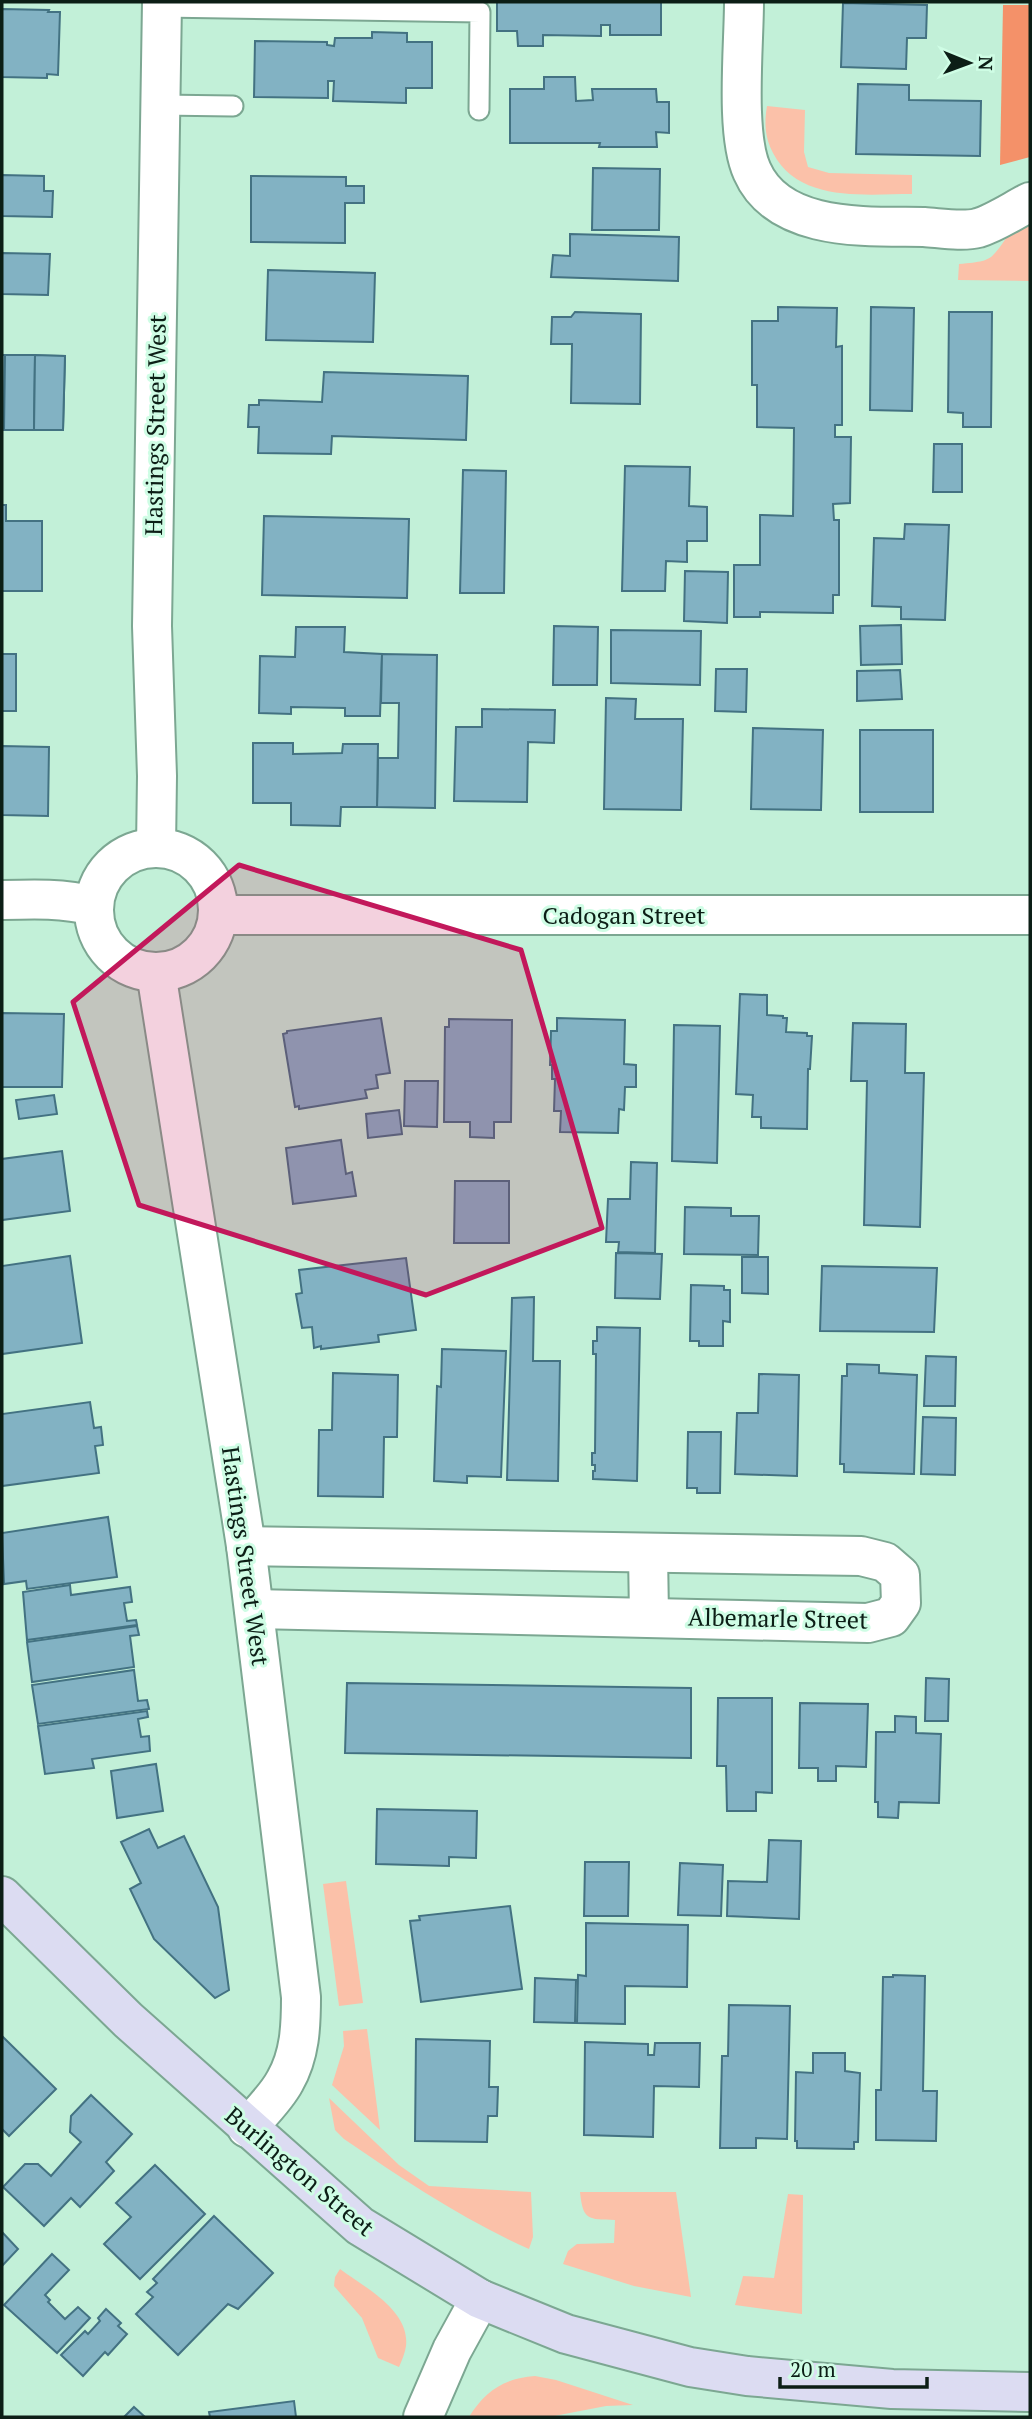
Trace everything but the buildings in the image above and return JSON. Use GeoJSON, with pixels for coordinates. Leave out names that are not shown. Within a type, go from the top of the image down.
{"type":"FeatureCollection","features":[{"type":"Feature","properties":{"kind":"main road","name":"Burlington Street"},"geometry":{"type":"LineString","coordinates":[[2,1896],[128,2020],[360,2226],[480,2299],[566,2334],[690,2367],[747,2376],[892,2389],[1030,2392]]}},
{"type":"Feature","properties":{"kind":"street"},"geometry":{"type":"LineString","coordinates":[[744,2],[743,115],[745,144],[751,170],[760,187],[799,215],[859,226],[977,228],[1030,202]]}},
{"type":"Feature","properties":{"kind":"street","name":"Hastings Street West"},"geometry":{"type":"LineString","coordinates":[[156,848],[157,775],[152,626],[162,4]]}},
{"type":"Feature","properties":{"kind":"street"},"geometry":{"type":"LineString","coordinates":[[156,848],[172,850],[191,859],[206,874],[216,894],[218,915],[208,944],[198,956],[185,965],[156,972],[136,969],[118,959],[104,944],[95,926],[94,906],[99,884],[112,866],[129,853],[156,848]]}},
{"type":"Feature","properties":{"kind":"street"},"geometry":{"type":"LineString","coordinates":[[2,900],[49,898],[94,906]]}},
{"type":"Feature","properties":{"kind":"street","name":"Cadogan Street"},"geometry":{"type":"LineString","coordinates":[[218,915],[1030,915]]}},
{"type":"Feature","properties":{"kind":"street","name":"Hastings Street West"},"geometry":{"type":"LineString","coordinates":[[156,972],[246,1546],[301,1997],[301,2028],[294,2062],[284,2084],[247,2128]]}},
{"type":"Feature","properties":{"kind":"street","name":"Albemarle Street"},"geometry":{"type":"LineString","coordinates":[[246,1546],[861,1556],[885,1562],[900,1575],[901,1603],[891,1617],[867,1623],[254,1609]]}},
{"type":"Feature","properties":{"kind":"street"},"geometry":{"type":"LineString","coordinates":[[648,1553],[649,1616]]}},
{"type":"Feature","properties":{"kind":"street"},"geometry":{"type":"LineString","coordinates":[[423,2417],[453,2350],[480,2299]]}},
{"type":"Feature","properties":{"kind":"lane"},"geometry":{"type":"LineString","coordinates":[[162,4],[235,8],[480,12],[478,110]]}},
{"type":"Feature","properties":{"kind":"lane"},"geometry":{"type":"LineString","coordinates":[[160,105],[233,106]]}},
{"type":"Feature","properties":{"kind":"highlighted area"},"geometry":{"type":"Polygon","coordinates":[[[239,865],[521,950],[602,1228],[426,1295],[139,1205],[73,1002],[239,865]]]}},
{"type":"Feature","properties":{"kind":"shaded area"},"geometry":{"type":"Polygon","coordinates":[[[1003,5],[1030,5],[1030,157],[1000,165],[1003,5]]]}},
{"type":"Feature","properties":{"kind":"shaded area"},"geometry":{"type":"Polygon","coordinates":[[[767,106],[805,110],[804,152],[808,167],[829,173],[912,175],[912,194],[835,192],[816,188],[799,180],[785,169],[770,147],[766,130],[767,106]]]}},
{"type":"Feature","properties":{"kind":"shaded area"},"geometry":{"type":"Polygon","coordinates":[[[1030,212],[1030,281],[958,280],[959,264],[990,258],[1030,212]]]}},
{"type":"Feature","properties":{"kind":"shaded area"},"geometry":{"type":"Polygon","coordinates":[[[346,1881],[363,2003],[339,2006],[323,1884],[346,1881]]]}},
{"type":"Feature","properties":{"kind":"shaded area"},"geometry":{"type":"Polygon","coordinates":[[[367,2029],[380,2130],[332,2085],[344,2046],[343,2031],[367,2029]]]}},
{"type":"Feature","properties":{"kind":"shaded area"},"geometry":{"type":"Polygon","coordinates":[[[329,2098],[399,2165],[429,2186],[531,2192],[533,2237],[529,2249],[457,2212],[344,2139],[335,2130],[329,2098]]]}},
{"type":"Feature","properties":{"kind":"shaded area"},"geometry":{"type":"Polygon","coordinates":[[[580,2192],[676,2192],[691,2297],[634,2286],[563,2264],[568,2251],[577,2244],[614,2243],[615,2220],[593,2218],[585,2213],[580,2192]]]}},
{"type":"Feature","properties":{"kind":"shaded area"},"geometry":{"type":"Polygon","coordinates":[[[788,2194],[803,2195],[802,2314],[735,2305],[743,2276],[774,2278],[788,2194]]]}},
{"type":"Feature","properties":{"kind":"shaded area"},"geometry":{"type":"Polygon","coordinates":[[[340,2269],[384,2301],[401,2321],[406,2346],[399,2367],[378,2358],[362,2318],[334,2286],[340,2269]]]}},
{"type":"Feature","properties":{"kind":"shaded area"},"geometry":{"type":"Polygon","coordinates":[[[535,2376],[556,2380],[633,2405],[606,2406],[549,2417],[469,2417],[489,2393],[505,2383],[535,2376]]]}}]}
